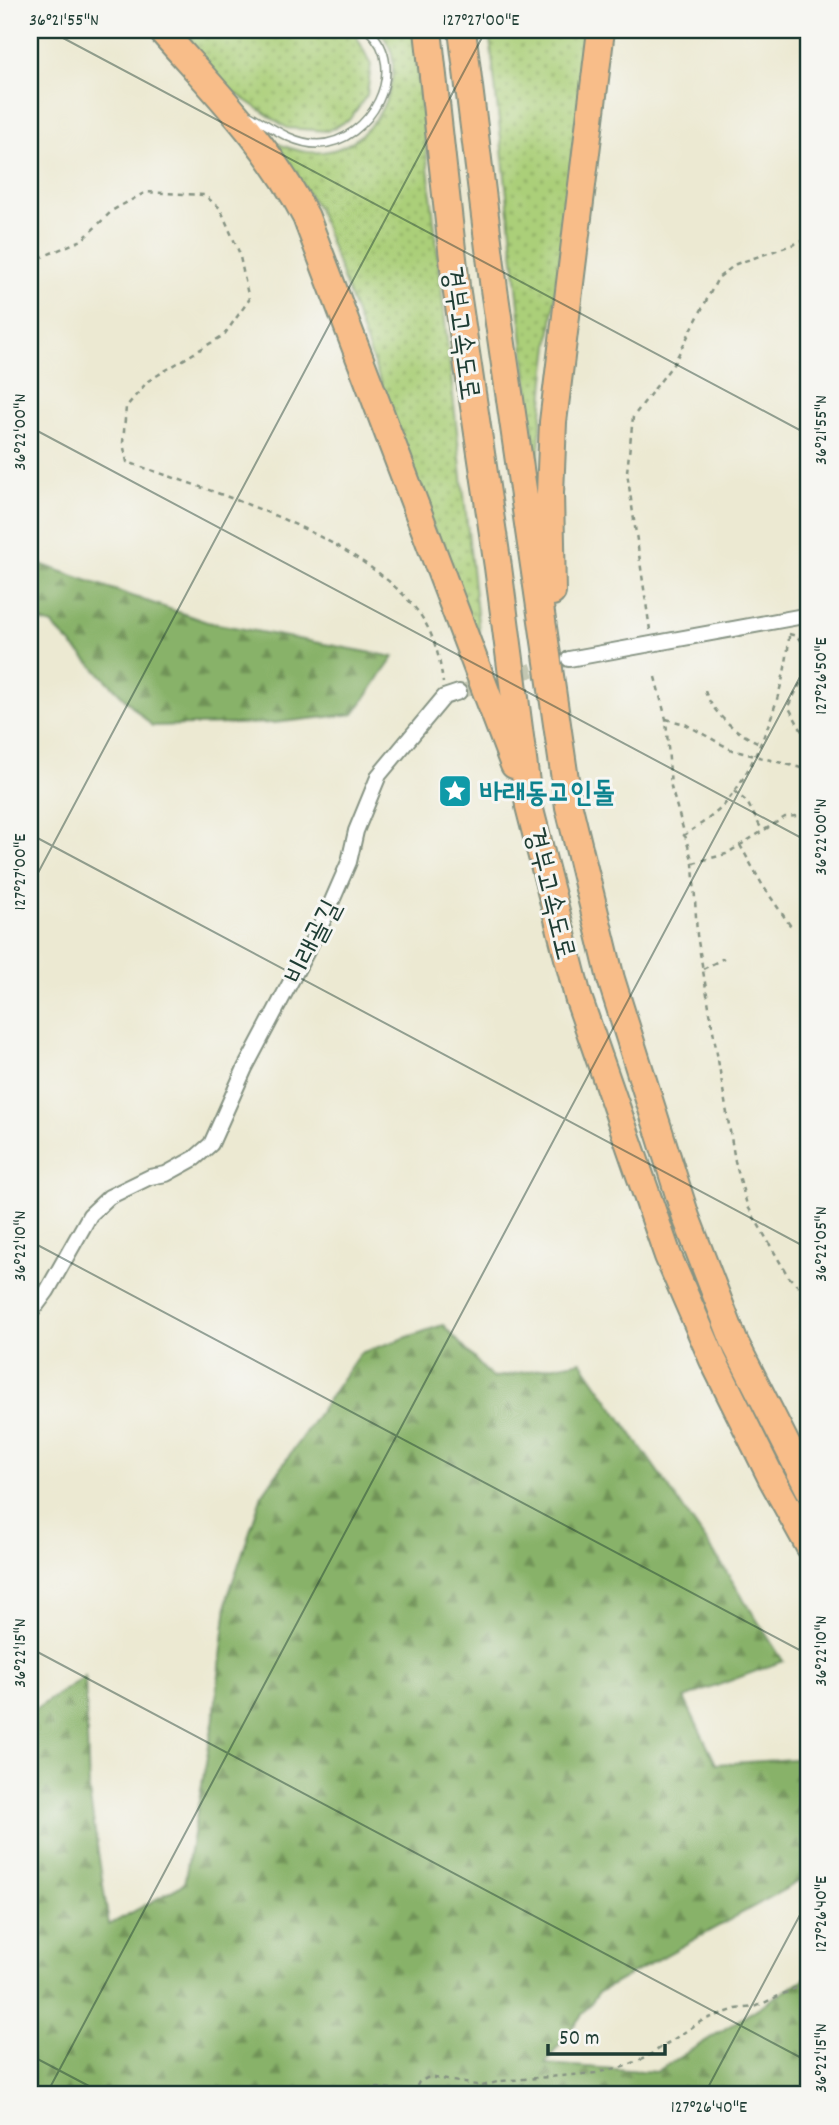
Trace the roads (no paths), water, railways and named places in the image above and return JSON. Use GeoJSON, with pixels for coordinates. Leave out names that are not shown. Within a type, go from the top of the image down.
{"type":"FeatureCollection","features":[{"type":"Feature","properties":{"kind":"highway"},"geometry":{"type":"LineString","coordinates":[[161,30],[275,164],[306,216],[529,806]]}},
{"type":"Feature","properties":{"kind":"highway","name":"경부고속도로"},"geometry":{"type":"LineString","coordinates":[[428,30],[456,286],[498,567],[529,806],[579,997],[668,1256],[719,1372],[809,1546]]}},
{"type":"Feature","properties":{"kind":"highway","name":"경부고속도로"},"geometry":{"type":"LineString","coordinates":[[462,30],[494,289],[569,807],[611,979],[686,1217],[734,1340],[809,1489]]}},
{"type":"Feature","properties":{"kind":"highway"},"geometry":{"type":"LineString","coordinates":[[569,807],[554,653],[550,493],[563,328],[601,30]]}},
{"type":"Feature","properties":{"kind":"street"},"geometry":{"type":"LineString","coordinates":[[569,659],[809,615]]}},
{"type":"Feature","properties":{"kind":"street","name":"비래골길"},"geometry":{"type":"LineString","coordinates":[[30,1314],[47,1291],[90,1215],[109,1197],[150,1177],[166,1174],[195,1158],[211,1144],[244,1068],[325,917],[349,862],[356,831],[379,775],[444,697],[459,692]]}},
{"type":"Feature","properties":{"kind":"lane"},"geometry":{"type":"LineString","coordinates":[[222,99],[298,141],[318,144],[348,136],[363,124],[375,107],[385,81],[384,54],[368,30]]}},
{"type":"Feature","properties":{"kind":"tunnel"},"geometry":{"type":"LineString","coordinates":[[459,692],[569,659]]}},
{"type":"Feature","properties":{"kind":"place","name":"바래동고인돌"},"geometry":{"type":"Point","coordinates":[455,791]}}]}
